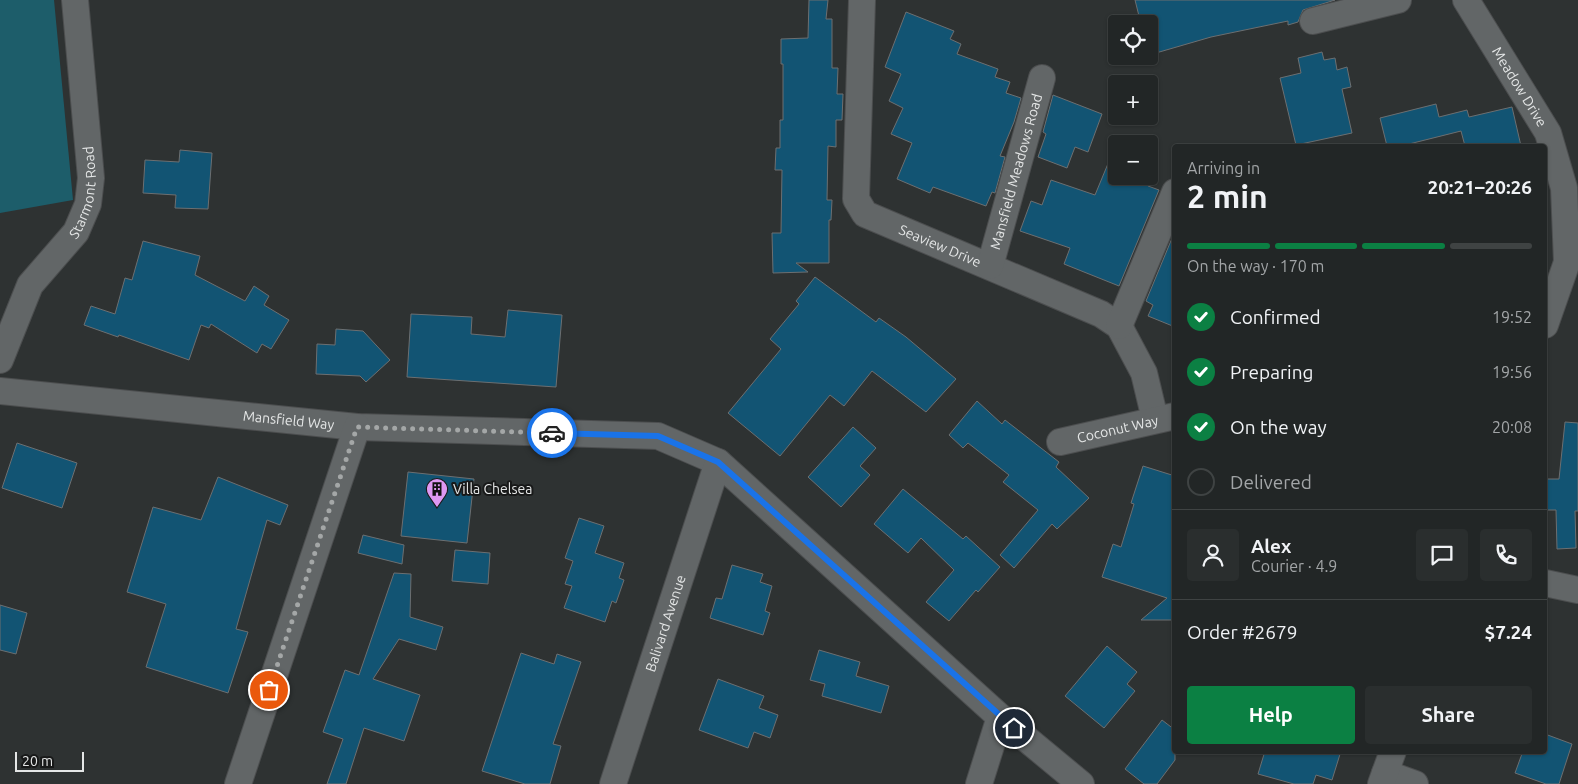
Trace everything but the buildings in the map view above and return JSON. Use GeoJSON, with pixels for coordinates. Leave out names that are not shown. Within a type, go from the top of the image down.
{"type":"FeatureCollection","features":[{"type":"Feature","properties":{"kind":"street","name":"Starmont Road"},"geometry":{"type":"LineString","coordinates":[[0,360],[30,284],[76,232],[88,204],[91,178],[75,0]]}},
{"type":"Feature","properties":{"kind":"street","name":"Seaview Drive"},"geometry":{"type":"LineString","coordinates":[[862,0],[856,199],[865,214],[1101,314],[1119,326],[1165,417]]}},
{"type":"Feature","properties":{"kind":"street"},"geometry":{"type":"LineString","coordinates":[[1313,21],[1398,0]]}},
{"type":"Feature","properties":{"kind":"street","name":"Meadow Drive"},"geometry":{"type":"LineString","coordinates":[[1466,0],[1548,133],[1564,188],[1567,262],[1547,319]]}},
{"type":"Feature","properties":{"kind":"street","name":"Mansfield Meadows Road"},"geometry":{"type":"LineString","coordinates":[[990,266],[1042,78]]}},
{"type":"Feature","properties":{"kind":"street"},"geometry":{"type":"LineString","coordinates":[[1119,326],[1172,199]]}},
{"type":"Feature","properties":{"kind":"street","name":"Mansfield Way"},"geometry":{"type":"LineString","coordinates":[[0,391],[357,427],[658,436],[718,462],[1000,718],[1081,784]]}},
{"type":"Feature","properties":{"kind":"street","name":"Coconut Way"},"geometry":{"type":"LineString","coordinates":[[1060,442],[1165,417]]}},
{"type":"Feature","properties":{"kind":"street"},"geometry":{"type":"LineString","coordinates":[[238,784],[357,427]]}},
{"type":"Feature","properties":{"kind":"street","name":"Balivard Avenue"},"geometry":{"type":"LineString","coordinates":[[613,784],[718,462]]}},
{"type":"Feature","properties":{"kind":"street"},"geometry":{"type":"LineString","coordinates":[[1547,583],[1578,590]]}},
{"type":"Feature","properties":{"kind":"street"},"geometry":{"type":"LineString","coordinates":[[979,784],[1000,718]]}},
{"type":"Feature","properties":{"kind":"street"},"geometry":{"type":"LineString","coordinates":[[1386,769],[1415,784]]}},
{"type":"Feature","properties":{"kind":"shaded area"},"geometry":{"type":"Polygon","coordinates":[[[0,0],[54,0],[73,200],[0,213],[0,0]]]}},
{"type":"Feature","properties":{"kind":"way so far"},"geometry":{"type":"LineString","coordinates":[[269,690],[357,427],[552,433]]}},
{"type":"Feature","properties":{"kind":"place","name":"Villa Chelsea"},"geometry":{"type":"Point","coordinates":[437,508]}},
{"type":"Feature","properties":{"kind":"route"},"geometry":{"type":"LineString","coordinates":[[552,433],[658,436],[718,462],[1000,718],[1014,728]]}}]}
